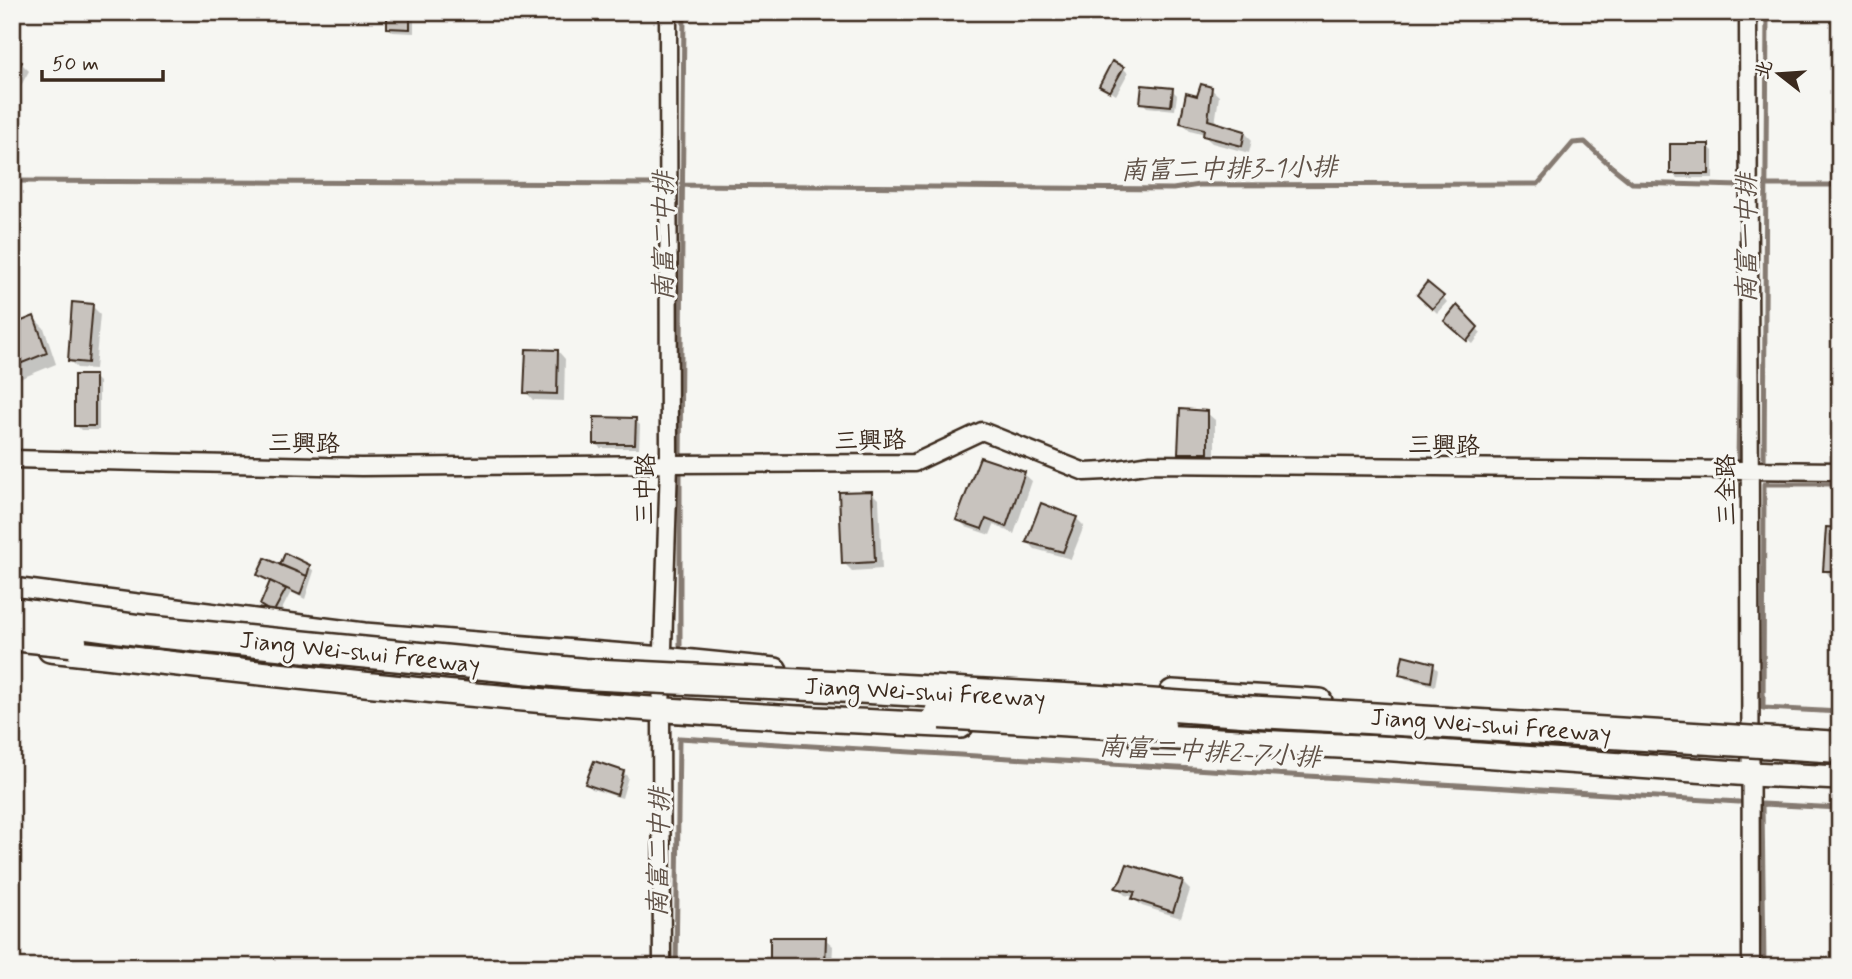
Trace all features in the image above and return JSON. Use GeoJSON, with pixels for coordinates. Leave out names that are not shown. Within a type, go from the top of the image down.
{"type":"FeatureCollection","features":[{"type":"Feature","properties":{"kind":"highway","name":"Jiang Wei-shui Freeway"},"geometry":{"type":"LineString","coordinates":[[12,613],[145,631],[584,674],[1051,698],[1840,747]]}},
{"type":"Feature","properties":{"kind":"highway","name":"Jiang Wei-shui Freeway"},"geometry":{"type":"LineString","coordinates":[[12,635],[610,692],[1840,766]]}},
{"type":"Feature","properties":{"kind":"main road"},"geometry":{"type":"LineString","coordinates":[[12,590],[364,635],[799,672],[1226,694],[1840,736]]}},
{"type":"Feature","properties":{"kind":"main road"},"geometry":{"type":"LineString","coordinates":[[12,646],[494,697],[661,710],[1380,748],[1840,778]]}},
{"type":"Feature","properties":{"kind":"street","name":"三中路"},"geometry":{"type":"LineString","coordinates":[[662,967],[661,710],[669,464],[668,12]]}},
{"type":"Feature","properties":{"kind":"street","name":"三全路"},"geometry":{"type":"LineString","coordinates":[[1748,12],[1751,967]]}},
{"type":"Feature","properties":{"kind":"street","name":"三興路"},"geometry":{"type":"LineString","coordinates":[[12,459],[361,467],[914,463],[982,431],[1086,472],[1151,464],[1840,471]]}},
{"type":"Feature","properties":{"kind":"building"},"geometry":{"type":"Polygon","coordinates":[[[387,12],[410,12],[410,29],[387,28],[387,12]]]}},
{"type":"Feature","properties":{"kind":"building"},"geometry":{"type":"Polygon","coordinates":[[[12,56],[22,62],[12,81],[12,56]]]}},
{"type":"Feature","properties":{"kind":"building"},"geometry":{"type":"Polygon","coordinates":[[[1112,61],[1124,67],[1110,92],[1099,86],[1112,61]]]}},
{"type":"Feature","properties":{"kind":"building"},"geometry":{"type":"Polygon","coordinates":[[[1201,84],[1212,87],[1208,120],[1245,131],[1242,146],[1203,136],[1204,129],[1180,123],[1186,93],[1197,96],[1201,84]]]}},
{"type":"Feature","properties":{"kind":"building"},"geometry":{"type":"Polygon","coordinates":[[[1142,85],[1173,88],[1171,106],[1140,103],[1142,85]]]}},
{"type":"Feature","properties":{"kind":"building"},"geometry":{"type":"Polygon","coordinates":[[[1670,144],[1709,144],[1709,174],[1670,174],[1670,144]]]}},
{"type":"Feature","properties":{"kind":"building"},"geometry":{"type":"Polygon","coordinates":[[[1427,282],[1444,296],[1432,309],[1417,295],[1427,282]]]}},
{"type":"Feature","properties":{"kind":"building"},"geometry":{"type":"Polygon","coordinates":[[[72,302],[93,304],[88,363],[68,361],[72,302]]]}},
{"type":"Feature","properties":{"kind":"building"},"geometry":{"type":"Polygon","coordinates":[[[1457,305],[1478,327],[1467,341],[1444,321],[1457,305]]]}},
{"type":"Feature","properties":{"kind":"building"},"geometry":{"type":"Polygon","coordinates":[[[34,316],[47,353],[12,367],[12,325],[34,316]]]}},
{"type":"Feature","properties":{"kind":"building"},"geometry":{"type":"Polygon","coordinates":[[[526,349],[558,350],[557,394],[524,393],[526,349]]]}},
{"type":"Feature","properties":{"kind":"building"},"geometry":{"type":"Polygon","coordinates":[[[74,375],[95,375],[95,426],[74,426],[74,375]]]}},
{"type":"Feature","properties":{"kind":"building"},"geometry":{"type":"Polygon","coordinates":[[[1180,409],[1208,411],[1208,453],[1178,453],[1180,409]]]}},
{"type":"Feature","properties":{"kind":"building"},"geometry":{"type":"Polygon","coordinates":[[[594,417],[636,418],[635,444],[594,444],[594,417]]]}},
{"type":"Feature","properties":{"kind":"building"},"geometry":{"type":"Polygon","coordinates":[[[980,457],[1025,472],[1006,527],[986,519],[982,529],[956,520],[980,457]]]}},
{"type":"Feature","properties":{"kind":"building"},"geometry":{"type":"Polygon","coordinates":[[[872,491],[875,562],[842,564],[839,492],[872,491]]]}},
{"type":"Feature","properties":{"kind":"building"},"geometry":{"type":"Polygon","coordinates":[[[1041,503],[1077,517],[1063,552],[1026,542],[1041,503]]]}},
{"type":"Feature","properties":{"kind":"building"},"geometry":{"type":"Polygon","coordinates":[[[1826,527],[1840,528],[1840,571],[1823,571],[1826,527]]]}},
{"type":"Feature","properties":{"kind":"building"},"geometry":{"type":"Polygon","coordinates":[[[285,553],[310,565],[307,576],[280,565],[285,553]]]}},
{"type":"Feature","properties":{"kind":"building"},"geometry":{"type":"Polygon","coordinates":[[[265,558],[307,576],[300,595],[257,575],[265,558]]]}},
{"type":"Feature","properties":{"kind":"building"},"geometry":{"type":"Polygon","coordinates":[[[270,581],[286,589],[273,613],[260,605],[270,581]]]}},
{"type":"Feature","properties":{"kind":"building"},"geometry":{"type":"Polygon","coordinates":[[[1403,655],[1434,663],[1431,682],[1399,675],[1403,655]]]}},
{"type":"Feature","properties":{"kind":"building"},"geometry":{"type":"Polygon","coordinates":[[[594,761],[624,771],[617,795],[585,784],[594,761]]]}},
{"type":"Feature","properties":{"kind":"building"},"geometry":{"type":"Polygon","coordinates":[[[1127,864],[1183,881],[1173,912],[1132,899],[1135,892],[1115,888],[1127,864]]]}},
{"type":"Feature","properties":{"kind":"building"},"geometry":{"type":"Polygon","coordinates":[[[770,937],[826,937],[825,967],[770,967],[770,937]]]}},
{"type":"Feature","properties":{"kind":"waterway","name":"南富二中排"},"geometry":{"type":"LineString","coordinates":[[680,460],[684,12]]}},
{"type":"Feature","properties":{"kind":"waterway","name":"南富一中排"},"geometry":{"type":"LineString","coordinates":[[1767,12],[1764,464],[1767,464]]}},
{"type":"Feature","properties":{"kind":"waterway","name":"南富二中排3-1小排"},"geometry":{"type":"LineString","coordinates":[[682,185],[1173,189],[1199,185],[1538,184],[1573,143],[1585,142],[1632,183],[1741,186]]}},
{"type":"Feature","properties":{"kind":"waterway"},"geometry":{"type":"LineString","coordinates":[[12,181],[656,184]]}},
{"type":"Feature","properties":{"kind":"waterway"},"geometry":{"type":"LineString","coordinates":[[1765,185],[1840,185]]}},
{"type":"Feature","properties":{"kind":"waterway"},"geometry":{"type":"LineString","coordinates":[[1738,464],[1741,243]]}},
{"type":"Feature","properties":{"kind":"waterway","name":"南富二中排"},"geometry":{"type":"LineString","coordinates":[[680,474],[680,645]]}},
{"type":"Feature","properties":{"kind":"waterway","name":"南富一中排"},"geometry":{"type":"LineString","coordinates":[[1840,484],[1764,484],[1763,708],[1840,712]]}},
{"type":"Feature","properties":{"kind":"waterway","name":"南富二中排2-7小排"},"geometry":{"type":"LineString","coordinates":[[676,967],[679,738],[1739,802]]}},
{"type":"Feature","properties":{"kind":"waterway","name":"南富一中排"},"geometry":{"type":"LineString","coordinates":[[1764,967],[1762,804],[1840,808]]}}]}
